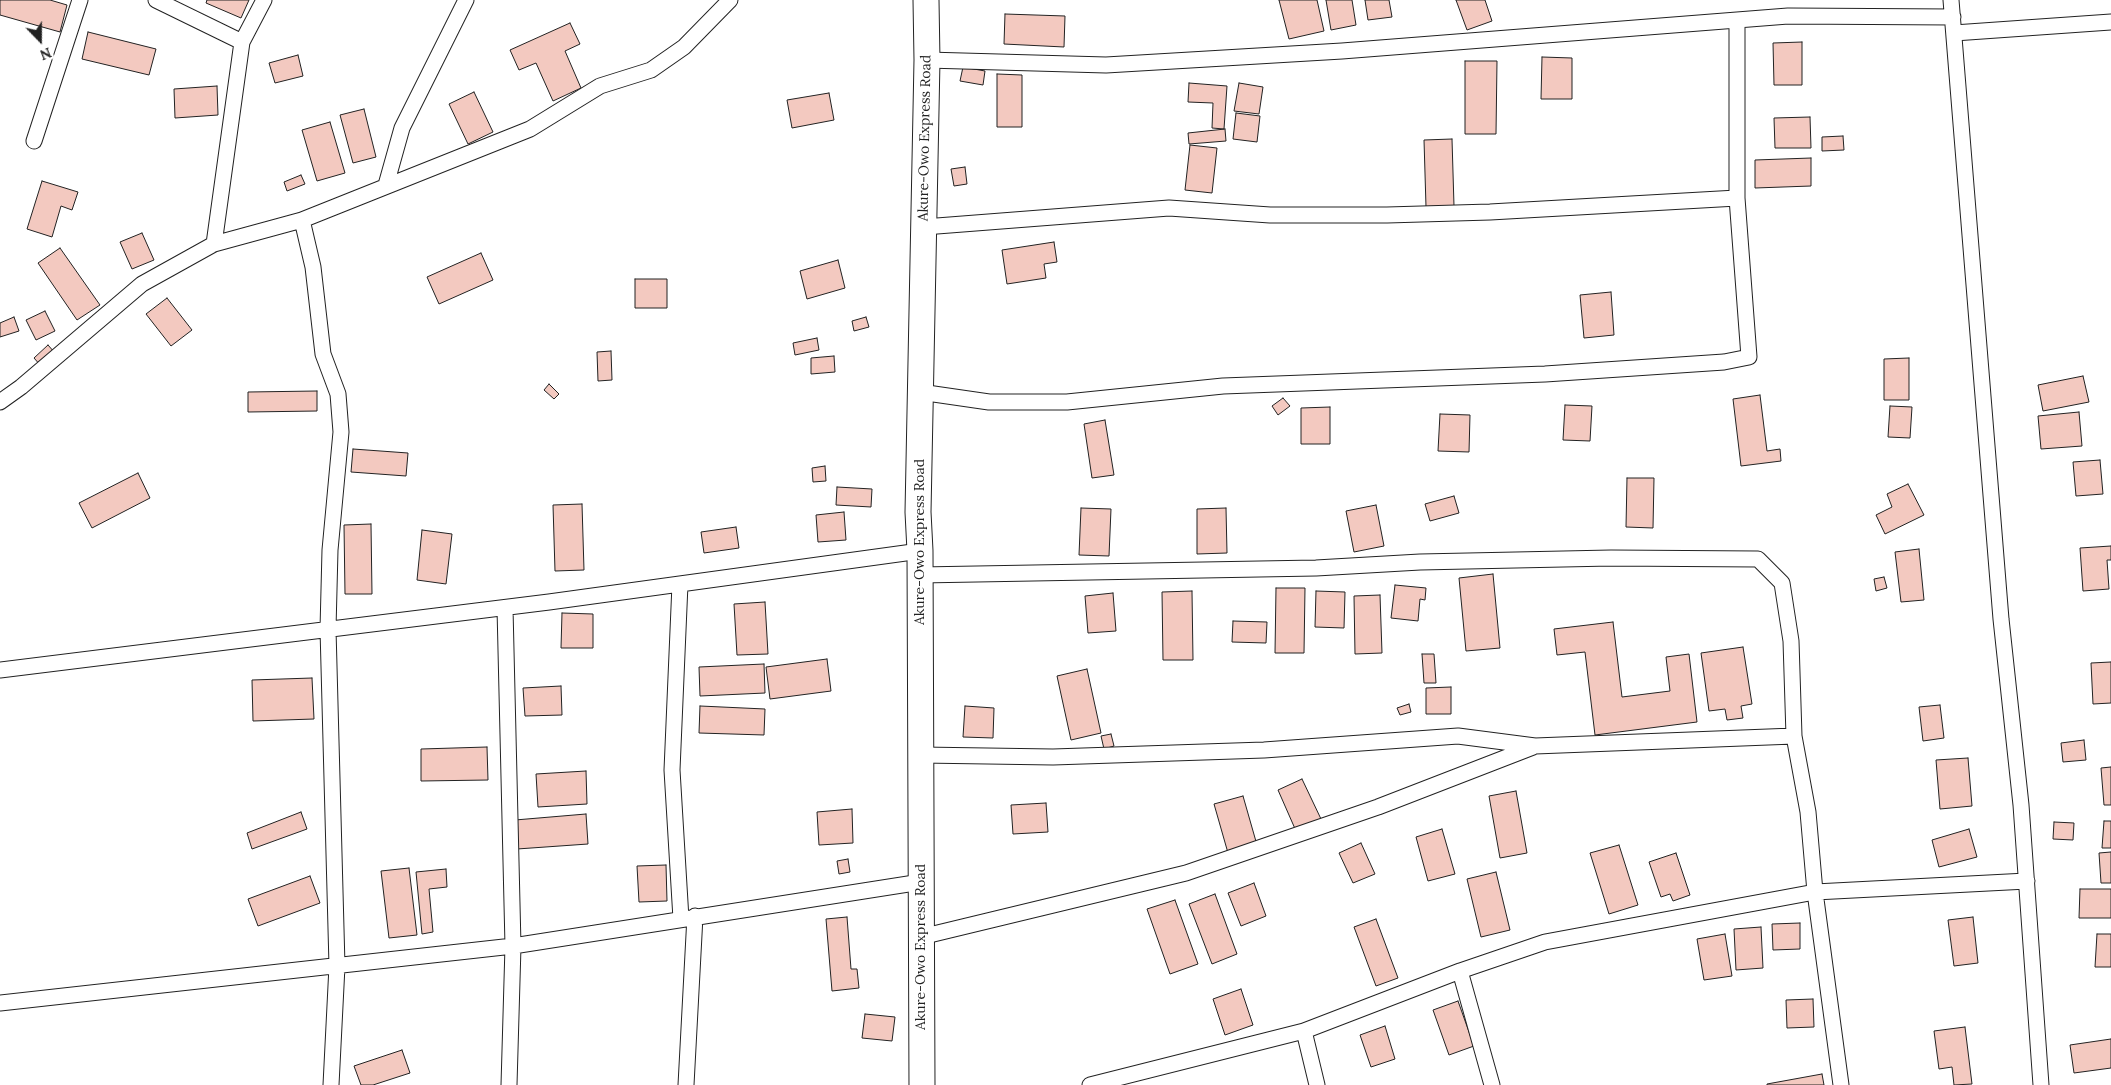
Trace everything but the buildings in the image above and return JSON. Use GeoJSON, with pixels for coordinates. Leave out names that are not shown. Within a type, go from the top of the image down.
{"type":"FeatureCollection","features":[{"type":"Feature","properties":{"kind":"highway","name":"Akure-Owo Express Road"},"geometry":{"type":"LineString","coordinates":[[922,1085],[920,551],[918,512],[927,60],[926,0]]}},
{"type":"Feature","properties":{"kind":"street"},"geometry":{"type":"LineString","coordinates":[[34,141],[80,0]]}},
{"type":"Feature","properties":{"kind":"street"},"geometry":{"type":"LineString","coordinates":[[156,0],[242,42]]}},
{"type":"Feature","properties":{"kind":"street"},"geometry":{"type":"LineString","coordinates":[[214,244],[242,42],[264,0]]}},
{"type":"Feature","properties":{"kind":"street"},"geometry":{"type":"LineString","coordinates":[[386,185],[402,128],[466,0]]}},
{"type":"Feature","properties":{"kind":"street"},"geometry":{"type":"LineString","coordinates":[[0,402],[21,387],[142,284],[214,244],[302,220],[530,129],[600,86],[651,70],[684,47],[730,0]]}},
{"type":"Feature","properties":{"kind":"street"},"geometry":{"type":"LineString","coordinates":[[1951,0],[2000,609],[2027,881],[2041,1085]]}},
{"type":"Feature","properties":{"kind":"street"},"geometry":{"type":"LineString","coordinates":[[927,60],[1106,65],[1342,50],[1788,16],[1953,17]]}},
{"type":"Feature","properties":{"kind":"street"},"geometry":{"type":"LineString","coordinates":[[920,392],[990,402],[1067,402],[1223,386],[1544,374],[1724,362],[1750,357],[1737,198],[1737,20]]}},
{"type":"Feature","properties":{"kind":"street"},"geometry":{"type":"LineString","coordinates":[[1954,34],[2111,22]]}},
{"type":"Feature","properties":{"kind":"street"},"geometry":{"type":"LineString","coordinates":[[924,227],[1168,208],[1270,215],[1387,215],[1490,212],[1737,198]]}},
{"type":"Feature","properties":{"kind":"street"},"geometry":{"type":"LineString","coordinates":[[302,220],[312,267],[323,354],[338,394],[341,432],[330,550],[328,629],[337,966],[331,1085]]}},
{"type":"Feature","properties":{"kind":"street"},"geometry":{"type":"LineString","coordinates":[[0,670],[505,608],[920,551]]}},
{"type":"Feature","properties":{"kind":"street"},"geometry":{"type":"LineString","coordinates":[[920,576],[1316,568],[1420,562],[1611,558],[1758,559],[1782,582],[1791,641],[1794,736],[1808,812],[1840,1085]]}},
{"type":"Feature","properties":{"kind":"street"},"geometry":{"type":"LineString","coordinates":[[680,584],[672,770],[688,917],[686,1085]]}},
{"type":"Feature","properties":{"kind":"street"},"geometry":{"type":"LineString","coordinates":[[505,608],[513,946],[509,1085]]}},
{"type":"Feature","properties":{"kind":"street"},"geometry":{"type":"LineString","coordinates":[[920,755],[1053,757],[1264,750],[1458,736],[1535,746],[1794,736]]}},
{"type":"Feature","properties":{"kind":"street"},"geometry":{"type":"LineString","coordinates":[[921,936],[1186,873],[1378,807],[1535,746]]}},
{"type":"Feature","properties":{"kind":"street"},"geometry":{"type":"LineString","coordinates":[[1090,1085],[1133,1080],[1304,1031],[1460,971],[1545,942],[1816,892],[2027,881]]}},
{"type":"Feature","properties":{"kind":"street"},"geometry":{"type":"LineString","coordinates":[[0,1003],[513,946],[688,917],[812,900],[921,882]]}},
{"type":"Feature","properties":{"kind":"street"},"geometry":{"type":"LineString","coordinates":[[1460,971],[1492,1085]]}},
{"type":"Feature","properties":{"kind":"street"},"geometry":{"type":"LineString","coordinates":[[1304,1031],[1317,1085]]}}]}
